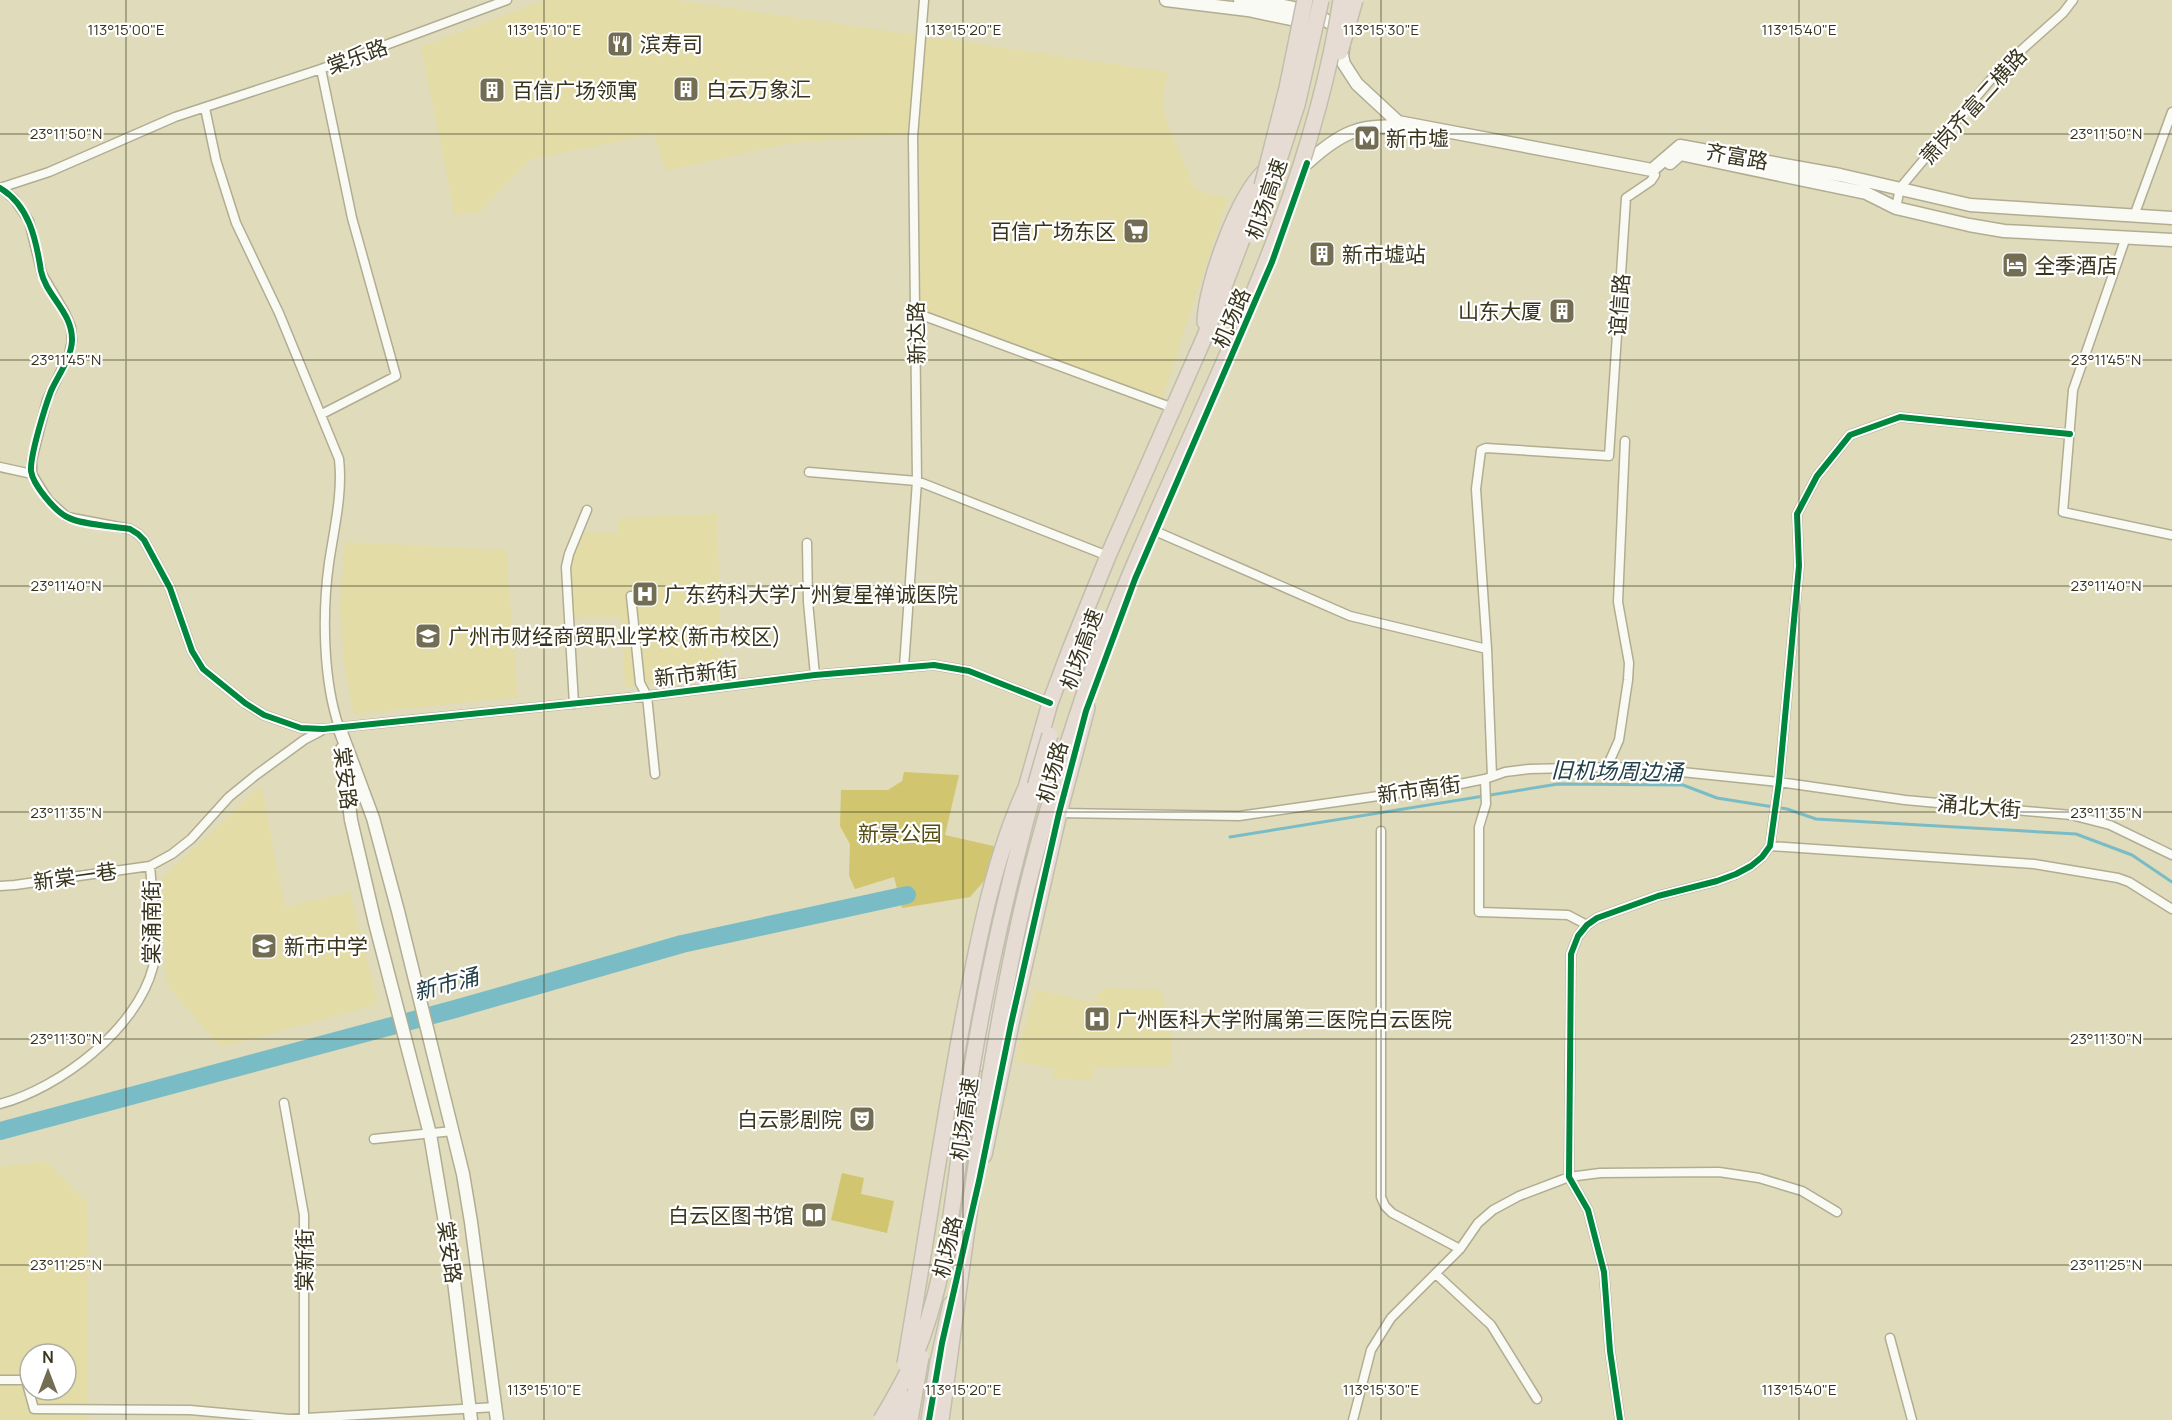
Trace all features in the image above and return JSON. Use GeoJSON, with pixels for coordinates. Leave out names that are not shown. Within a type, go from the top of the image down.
{"type":"FeatureCollection","features":[{"type":"Feature","properties":{"kind":"highway"},"geometry":{"type":"LineString","coordinates":[[1254,236],[1265,172],[1287,88],[1305,0]]}},
{"type":"Feature","properties":{"kind":"highway","name":"机场高速"},"geometry":{"type":"LineString","coordinates":[[882,1420],[915,1357],[938,1282],[971,1070],[993,951],[1025,818],[1050,735],[1110,572],[1230,297],[1254,236],[1297,105],[1321,0]]}},
{"type":"Feature","properties":{"kind":"highway","name":"机场路"},"geometry":{"type":"LineString","coordinates":[[932,1418],[936,1376],[1059,813],[1086,711],[1097,677],[1155,531],[1248,321],[1276,251],[1307,163],[1347,1]]}},
{"type":"Feature","properties":{"kind":"highway","name":"机场高速"},"geometry":{"type":"LineString","coordinates":[[932,1418],[1002,1009],[1022,910],[1053,794],[1085,692],[1117,607],[1244,315],[1293,188],[1347,1]]}},
{"type":"Feature","properties":{"kind":"highway","name":"机场路"},"geometry":{"type":"LineString","coordinates":[[1003,896],[1020,808],[1050,703],[1108,556],[1204,336],[1209,290],[1237,214],[1249,189],[1269,167],[1313,13]]}},
{"type":"Feature","properties":{"kind":"highway"},"geometry":{"type":"LineString","coordinates":[[897,1420],[939,1151],[982,922],[1005,836],[1050,735]]}},
{"type":"Feature","properties":{"kind":"highway"},"geometry":{"type":"LineString","coordinates":[[910,1420],[994,1001],[1003,896]]}},
{"type":"Feature","properties":{"kind":"highway"},"geometry":{"type":"LineString","coordinates":[[906,1369],[909,1386],[916,1394],[922,1395],[927,1392],[936,1376]]}},
{"type":"Feature","properties":{"kind":"main road"},"geometry":{"type":"LineString","coordinates":[[1166,0],[1248,10],[1313,13]]}},
{"type":"Feature","properties":{"kind":"main road"},"geometry":{"type":"LineString","coordinates":[[1240,0],[1313,13],[1335,25],[1341,31]]}},
{"type":"Feature","properties":{"kind":"main road"},"geometry":{"type":"LineString","coordinates":[[1347,1],[1347,23],[1342,56],[1344,64],[1363,92],[1398,122],[1654,172]]}},
{"type":"Feature","properties":{"kind":"main road"},"geometry":{"type":"LineString","coordinates":[[1307,163],[1342,135],[1359,129],[1398,127],[1654,172]]}},
{"type":"Feature","properties":{"kind":"main road","name":"齐富路"},"geometry":{"type":"LineString","coordinates":[[1654,172],[1680,146],[1840,175],[1970,205],[2172,218]]}},
{"type":"Feature","properties":{"kind":"main road","name":"齐富路"},"geometry":{"type":"LineString","coordinates":[[1654,172],[1680,154],[1866,193],[1896,208],[2004,231],[2172,240]]}},
{"type":"Feature","properties":{"kind":"main road"},"geometry":{"type":"LineString","coordinates":[[2004,231],[2006,208]]}},
{"type":"Feature","properties":{"kind":"main road","name":"棠安路"},"geometry":{"type":"LineString","coordinates":[[339,727],[372,818],[453,1131],[471,1222],[497,1420]]}},
{"type":"Feature","properties":{"kind":"main road","name":"棠安路"},"geometry":{"type":"LineString","coordinates":[[339,727],[351,820],[430,1134],[452,1265],[471,1415]]}},
{"type":"Feature","properties":{"kind":"main road","name":"机场路"},"geometry":{"type":"LineString","coordinates":[[906,1369],[969,1027],[1003,896]]}},
{"type":"Feature","properties":{"kind":"main road"},"geometry":{"type":"LineString","coordinates":[[882,1420],[890,1408],[906,1369]]}},
{"type":"Feature","properties":{"kind":"main road"},"geometry":{"type":"LineString","coordinates":[[897,1420],[906,1369]]}},
{"type":"Feature","properties":{"kind":"street","name":"棠乐路"},"geometry":{"type":"LineString","coordinates":[[0,188],[49,172],[175,117],[321,69],[507,0]]}},
{"type":"Feature","properties":{"kind":"street","name":"新达路"},"geometry":{"type":"LineString","coordinates":[[904,667],[917,481],[913,131],[924,0]]}},
{"type":"Feature","properties":{"kind":"street","name":"萧岗齐富二横路"},"geometry":{"type":"LineString","coordinates":[[1900,188],[1998,71],[2063,13],[2073,0]]}},
{"type":"Feature","properties":{"kind":"street"},"geometry":{"type":"LineString","coordinates":[[321,69],[352,218],[396,376],[322,414]]}},
{"type":"Feature","properties":{"kind":"street"},"geometry":{"type":"LineString","coordinates":[[0,188],[14,199],[29,220],[42,274],[71,327],[72,341],[69,354],[47,400],[32,460],[32,474],[48,500],[67,517],[130,530],[144,540],[170,588],[196,660],[245,703],[283,723],[311,729],[339,727],[333,709],[326,661],[327,588],[341,477],[339,459],[279,314],[236,223],[216,160],[205,108]]}},
{"type":"Feature","properties":{"kind":"street"},"geometry":{"type":"LineString","coordinates":[[2134,216],[2172,112]]}},
{"type":"Feature","properties":{"kind":"street","name":"谊信路"},"geometry":{"type":"LineString","coordinates":[[1487,649],[1476,489],[1481,450],[1486,448],[1609,456],[1626,198],[1651,182],[1654,172]]}},
{"type":"Feature","properties":{"kind":"street"},"geometry":{"type":"LineString","coordinates":[[1896,208],[1900,188]]}},
{"type":"Feature","properties":{"kind":"street"},"geometry":{"type":"LineString","coordinates":[[2126,237],[2073,390],[2063,512],[2172,535]]}},
{"type":"Feature","properties":{"kind":"street"},"geometry":{"type":"LineString","coordinates":[[916,313],[1173,408]]}},
{"type":"Feature","properties":{"kind":"street"},"geometry":{"type":"LineString","coordinates":[[1620,1420],[1610,1351],[1604,1272],[1588,1210],[1569,1177],[1571,954],[1578,936],[1587,925],[1598,918],[1658,896],[1718,881],[1736,874],[1751,866],[1770,846],[1779,782],[1799,566],[1797,514],[1817,476],[1850,435],[1900,417],[2070,434]]}},
{"type":"Feature","properties":{"kind":"street"},"geometry":{"type":"LineString","coordinates":[[1607,767],[1619,740],[1629,663],[1618,602],[1624,441]]}},
{"type":"Feature","properties":{"kind":"street"},"geometry":{"type":"LineString","coordinates":[[0,468],[32,474]]}},
{"type":"Feature","properties":{"kind":"street"},"geometry":{"type":"LineString","coordinates":[[809,472],[917,481],[1108,556]]}},
{"type":"Feature","properties":{"kind":"street"},"geometry":{"type":"LineString","coordinates":[[574,704],[566,567],[587,510]]}},
{"type":"Feature","properties":{"kind":"street"},"geometry":{"type":"LineString","coordinates":[[1155,531],[1350,616],[1487,649],[1488,781],[1486,804],[1479,827],[1479,912],[1568,915],[1587,925]]}},
{"type":"Feature","properties":{"kind":"street"},"geometry":{"type":"LineString","coordinates":[[807,543],[808,602],[815,675]]}},
{"type":"Feature","properties":{"kind":"street"},"geometry":{"type":"LineString","coordinates":[[631,596],[640,683],[647,696],[655,774]]}},
{"type":"Feature","properties":{"kind":"street","name":"新市新街"},"geometry":{"type":"LineString","coordinates":[[339,727],[574,704],[815,675],[934,665],[951,666],[969,671],[1050,703]]}},
{"type":"Feature","properties":{"kind":"street","name":"棠涌南街"},"geometry":{"type":"LineString","coordinates":[[0,1104],[33,1091],[73,1069],[106,1041],[134,1006],[150,976],[155,960],[150,866],[172,854],[191,839],[229,797],[292,748],[314,734],[339,727]]}},
{"type":"Feature","properties":{"kind":"street","name":"新市南街"},"geometry":{"type":"LineString","coordinates":[[1059,813],[1239,816],[1488,781],[1529,769],[1607,767],[1779,782]]}},
{"type":"Feature","properties":{"kind":"street","name":"涌北大街"},"geometry":{"type":"LineString","coordinates":[[1779,782],[1905,800],[2071,815],[2110,825],[2172,855]]}},
{"type":"Feature","properties":{"kind":"street"},"geometry":{"type":"LineString","coordinates":[[1381,831],[1382,1197],[1385,1206],[1392,1212],[1460,1249]]}},
{"type":"Feature","properties":{"kind":"street"},"geometry":{"type":"LineString","coordinates":[[1770,846],[2034,864],[2118,878],[2129,882],[2172,909]]}},
{"type":"Feature","properties":{"kind":"street","name":"新棠一巷"},"geometry":{"type":"LineString","coordinates":[[0,886],[150,866]]}},
{"type":"Feature","properties":{"kind":"street","name":"棠新街"},"geometry":{"type":"LineString","coordinates":[[284,1102],[304,1215],[304,1419]]}},
{"type":"Feature","properties":{"kind":"street"},"geometry":{"type":"LineString","coordinates":[[374,1139],[453,1131]]}},
{"type":"Feature","properties":{"kind":"street"},"geometry":{"type":"LineString","coordinates":[[1353,1420],[1371,1350],[1391,1318],[1460,1249],[1478,1223],[1493,1210],[1519,1196],[1569,1177],[1600,1173],[1719,1172],[1760,1178],[1802,1191],[1837,1212]]}},
{"type":"Feature","properties":{"kind":"street"},"geometry":{"type":"LineString","coordinates":[[1436,1274],[1491,1325],[1537,1399]]}},
{"type":"Feature","properties":{"kind":"street"},"geometry":{"type":"LineString","coordinates":[[1890,1338],[1912,1420]]}},
{"type":"Feature","properties":{"kind":"street"},"geometry":{"type":"LineString","coordinates":[[0,1380],[26,1380],[34,1409],[190,1410],[304,1419],[471,1415],[496,1407]]}},
{"type":"Feature","properties":{"kind":"shaded area"},"geometry":{"type":"Polygon","coordinates":[[[544,0],[675,0],[1168,72],[1162,103],[1170,130],[1194,186],[1205,194],[1228,197],[1161,402],[916,311],[919,133],[790,143],[666,171],[654,134],[531,159],[479,212],[455,215],[421,47],[544,0]]]}},
{"type":"Feature","properties":{"kind":"shaded area","name":"广东药科大学广州复星禅诚医院"},"geometry":{"type":"Polygon","coordinates":[[[717,514],[722,679],[625,687],[621,617],[572,618],[569,572],[582,532],[618,533],[619,518],[717,514]]]}},
{"type":"Feature","properties":{"kind":"shaded area","name":"广州市财经商贸职业学校(新市校区)"},"geometry":{"type":"Polygon","coordinates":[[[345,542],[506,550],[518,697],[354,714],[344,663],[340,609],[345,542]]]}},
{"type":"Feature","properties":{"kind":"shaded area","name":"新市中学"},"geometry":{"type":"Polygon","coordinates":[[[261,786],[285,907],[350,892],[378,1004],[221,1047],[167,985],[161,879],[261,786]]]}},
{"type":"Feature","properties":{"kind":"shaded area","name":"广州医科大学附属第三医院白云医院"},"geometry":{"type":"Polygon","coordinates":[[[1103,988],[1161,990],[1171,1036],[1171,1066],[1094,1067],[1092,1080],[1053,1078],[1055,1069],[1015,1061],[1036,989],[1092,1003],[1103,988]]]}},
{"type":"Feature","properties":{"kind":"shaded area"},"geometry":{"type":"Polygon","coordinates":[[[46,1161],[87,1203],[87,1420],[0,1420],[0,1167],[46,1161]]]}},
{"type":"Feature","properties":{"kind":"green space","name":"新景公园"},"geometry":{"type":"Polygon","coordinates":[[[904,772],[959,775],[945,835],[1011,850],[970,897],[902,908],[894,877],[855,889],[849,876],[850,844],[840,826],[841,790],[888,790],[902,781],[904,772]]]}},
{"type":"Feature","properties":{"kind":"green space"},"geometry":{"type":"Polygon","coordinates":[[[842,1173],[864,1178],[861,1194],[894,1201],[887,1233],[831,1220],[842,1173]]]}},
{"type":"Feature","properties":{"kind":"waterway","name":"旧机场周边涌"},"geometry":{"type":"LineString","coordinates":[[1230,837],[1558,784],[1683,785],[1717,798],[1787,809],[1816,819],[2076,834],[2132,855],[2172,882]]}},
{"type":"Feature","properties":{"kind":"waterway","name":"新市涌"},"geometry":{"type":"LineString","coordinates":[[0,1131],[455,1009],[682,944],[907,895]]}},
{"type":"Feature","properties":{"kind":"cycle path"},"geometry":{"type":"LineString","coordinates":[[929,1420],[942,1343],[979,1181],[1011,1024],[1059,813],[1086,711],[1135,579],[1272,262],[1307,163]]}},
{"type":"Feature","properties":{"kind":"cycle path"},"geometry":{"type":"LineString","coordinates":[[0,188],[18,204],[30,224],[44,280],[64,313],[71,331],[71,348],[51,391],[35,443],[31,471],[36,483],[51,504],[67,517],[89,524],[130,529],[144,540],[170,588],[192,651],[203,669],[245,703],[264,715],[301,728],[323,729],[647,696],[815,675],[934,665],[969,671],[1050,703]]}},
{"type":"Feature","properties":{"kind":"cycle path"},"geometry":{"type":"LineString","coordinates":[[1620,1420],[1610,1351],[1604,1272],[1588,1210],[1569,1177],[1571,954],[1578,936],[1597,918],[1658,896],[1736,874],[1762,857],[1770,846],[1779,782],[1799,566],[1797,514],[1817,476],[1850,435],[1900,417],[2070,434]]}},
{"type":"Feature","properties":{"kind":"place","name":"滨寿司"},"geometry":{"type":"Point","coordinates":[620,44]}},
{"type":"Feature","properties":{"kind":"place","name":"白云万象汇"},"geometry":{"type":"Point","coordinates":[686,89]}},
{"type":"Feature","properties":{"kind":"place","name":"百信广场领寓"},"geometry":{"type":"Point","coordinates":[492,90]}},
{"type":"Feature","properties":{"kind":"place","name":"新市墟"},"geometry":{"type":"Point","coordinates":[1367,138]}},
{"type":"Feature","properties":{"kind":"place","name":"百信广场东区"},"geometry":{"type":"Point","coordinates":[1136,231]}},
{"type":"Feature","properties":{"kind":"place","name":"新市墟站"},"geometry":{"type":"Point","coordinates":[1322,254]}},
{"type":"Feature","properties":{"kind":"place","name":"全季酒店"},"geometry":{"type":"Point","coordinates":[2015,265]}},
{"type":"Feature","properties":{"kind":"place","name":"山东大厦"},"geometry":{"type":"Point","coordinates":[1562,311]}},
{"type":"Feature","properties":{"kind":"place","name":"广东药科大学广州复星禅诚医院"},"geometry":{"type":"Point","coordinates":[645,594]}},
{"type":"Feature","properties":{"kind":"place","name":"广州市财经商贸职业学校(新市校区)"},"geometry":{"type":"Point","coordinates":[428,636]}},
{"type":"Feature","properties":{"kind":"place","name":"新市中学"},"geometry":{"type":"Point","coordinates":[264,946]}},
{"type":"Feature","properties":{"kind":"place","name":"广州医科大学附属第三医院白云医院"},"geometry":{"type":"Point","coordinates":[1097,1019]}},
{"type":"Feature","properties":{"kind":"place","name":"白云影剧院"},"geometry":{"type":"Point","coordinates":[862,1119]}},
{"type":"Feature","properties":{"kind":"place","name":"白云区图书馆"},"geometry":{"type":"Point","coordinates":[814,1215]}}]}
